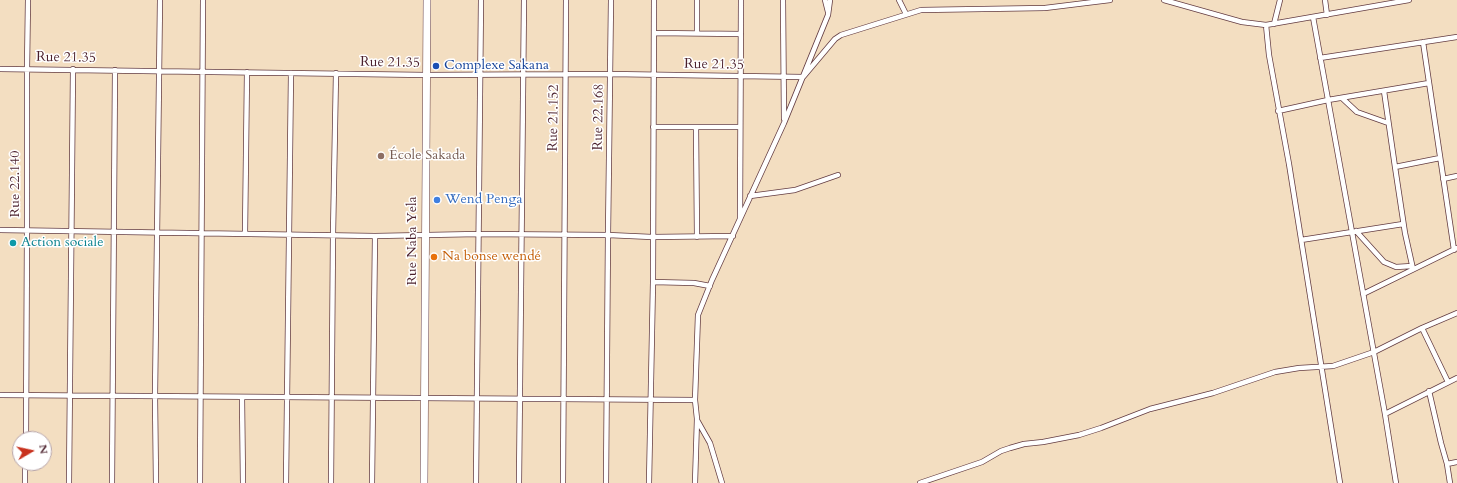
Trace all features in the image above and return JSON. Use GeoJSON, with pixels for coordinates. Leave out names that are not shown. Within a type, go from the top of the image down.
{"type":"FeatureCollection","features":[{"type":"Feature","properties":{"kind":"street","name":"Rue 22.140"},"geometry":{"type":"LineString","coordinates":[[26,431],[28,0]]}},
{"type":"Feature","properties":{"kind":"street"},"geometry":{"type":"LineString","coordinates":[[156,483],[155,396],[160,0]]}},
{"type":"Feature","properties":{"kind":"street"},"geometry":{"type":"LineString","coordinates":[[200,483],[203,0]]}},
{"type":"Feature","properties":{"kind":"street","name":"Rue Naba Yela"},"geometry":{"type":"LineString","coordinates":[[424,483],[427,0]]}},
{"type":"Feature","properties":{"kind":"street"},"geometry":{"type":"LineString","coordinates":[[476,483],[481,0]]}},
{"type":"Feature","properties":{"kind":"street"},"geometry":{"type":"LineString","coordinates":[[519,483],[524,0]]}},
{"type":"Feature","properties":{"kind":"street","name":"Rue 21.152"},"geometry":{"type":"LineString","coordinates":[[563,483],[566,0]]}},
{"type":"Feature","properties":{"kind":"street","name":"Rue 22.168"},"geometry":{"type":"LineString","coordinates":[[606,483],[611,0]]}},
{"type":"Feature","properties":{"kind":"street"},"geometry":{"type":"LineString","coordinates":[[649,483],[653,282],[654,0]]}},
{"type":"Feature","properties":{"kind":"street"},"geometry":{"type":"LineString","coordinates":[[697,0],[697,32]]}},
{"type":"Feature","properties":{"kind":"street"},"geometry":{"type":"LineString","coordinates":[[740,220],[741,0]]}},
{"type":"Feature","properties":{"kind":"street"},"geometry":{"type":"LineString","coordinates":[[783,0],[784,123]]}},
{"type":"Feature","properties":{"kind":"street"},"geometry":{"type":"LineString","coordinates":[[825,0],[828,15]]}},
{"type":"Feature","properties":{"kind":"street"},"geometry":{"type":"LineString","coordinates":[[694,483],[697,419],[695,400],[698,319],[710,286],[784,123],[828,15],[830,0]]}},
{"type":"Feature","properties":{"kind":"street"},"geometry":{"type":"LineString","coordinates":[[899,0],[906,14]]}},
{"type":"Feature","properties":{"kind":"street"},"geometry":{"type":"LineString","coordinates":[[803,77],[835,39],[841,35],[921,10],[1045,8],[1110,0]]}},
{"type":"Feature","properties":{"kind":"street"},"geometry":{"type":"LineString","coordinates":[[1164,0],[1242,22],[1266,25],[1410,0]]}},
{"type":"Feature","properties":{"kind":"street"},"geometry":{"type":"LineString","coordinates":[[1274,24],[1280,0]]}},
{"type":"Feature","properties":{"kind":"street"},"geometry":{"type":"LineString","coordinates":[[1325,0],[1327,15]]}},
{"type":"Feature","properties":{"kind":"street"},"geometry":{"type":"LineString","coordinates":[[1313,17],[1354,231],[1363,294],[1396,483]]}},
{"type":"Feature","properties":{"kind":"street"},"geometry":{"type":"LineString","coordinates":[[1266,25],[1278,111],[1289,164],[1340,483]]}},
{"type":"Feature","properties":{"kind":"street"},"geometry":{"type":"LineString","coordinates":[[654,33],[697,32],[741,34]]}},
{"type":"Feature","properties":{"kind":"street"},"geometry":{"type":"LineString","coordinates":[[1320,58],[1457,37]]}},
{"type":"Feature","properties":{"kind":"street"},"geometry":{"type":"LineString","coordinates":[[1363,294],[1412,267],[1455,249],[1423,42]]}},
{"type":"Feature","properties":{"kind":"street","name":"Rue 21.35"},"geometry":{"type":"LineString","coordinates":[[0,69],[480,75],[654,74],[803,77]]}},
{"type":"Feature","properties":{"kind":"street"},"geometry":{"type":"LineString","coordinates":[[69,483],[73,69]]}},
{"type":"Feature","properties":{"kind":"street"},"geometry":{"type":"LineString","coordinates":[[112,483],[115,70]]}},
{"type":"Feature","properties":{"kind":"street"},"geometry":{"type":"LineString","coordinates":[[245,234],[247,72]]}},
{"type":"Feature","properties":{"kind":"street"},"geometry":{"type":"LineString","coordinates":[[286,483],[291,72]]}},
{"type":"Feature","properties":{"kind":"street"},"geometry":{"type":"LineString","coordinates":[[331,483],[336,73]]}},
{"type":"Feature","properties":{"kind":"street"},"geometry":{"type":"LineString","coordinates":[[1278,111],[1328,100],[1429,83]]}},
{"type":"Feature","properties":{"kind":"street"},"geometry":{"type":"LineString","coordinates":[[1384,91],[1403,224],[1412,267]]}},
{"type":"Feature","properties":{"kind":"street"},"geometry":{"type":"LineString","coordinates":[[1342,98],[1357,112],[1388,123]]}},
{"type":"Feature","properties":{"kind":"street"},"geometry":{"type":"LineString","coordinates":[[653,127],[740,127]]}},
{"type":"Feature","properties":{"kind":"street"},"geometry":{"type":"LineString","coordinates":[[696,127],[697,237]]}},
{"type":"Feature","properties":{"kind":"street"},"geometry":{"type":"LineString","coordinates":[[1395,167],[1440,158]]}},
{"type":"Feature","properties":{"kind":"street"},"geometry":{"type":"LineString","coordinates":[[750,196],[795,190],[838,175]]}},
{"type":"Feature","properties":{"kind":"street"},"geometry":{"type":"LineString","coordinates":[[1443,179],[1457,176]]}},
{"type":"Feature","properties":{"kind":"street"},"geometry":{"type":"LineString","coordinates":[[1301,240],[1403,224]]}},
{"type":"Feature","properties":{"kind":"street"},"geometry":{"type":"LineString","coordinates":[[0,230],[375,236],[478,234],[608,235],[652,237],[733,236]]}},
{"type":"Feature","properties":{"kind":"street"},"geometry":{"type":"LineString","coordinates":[[1354,231],[1384,262],[1396,267],[1412,267]]}},
{"type":"Feature","properties":{"kind":"street"},"geometry":{"type":"LineString","coordinates":[[372,483],[375,236]]}},
{"type":"Feature","properties":{"kind":"street"},"geometry":{"type":"LineString","coordinates":[[653,282],[694,283],[710,286]]}},
{"type":"Feature","properties":{"kind":"street"},"geometry":{"type":"LineString","coordinates":[[920,483],[982,462],[1010,448],[1024,444],[1064,438],[1101,428],[1150,409],[1213,393],[1275,372],[1299,368],[1322,368],[1333,366],[1374,352],[1422,328],[1457,313]]}},
{"type":"Feature","properties":{"kind":"street"},"geometry":{"type":"LineString","coordinates":[[1422,328],[1448,382]]}},
{"type":"Feature","properties":{"kind":"street"},"geometry":{"type":"LineString","coordinates":[[1385,414],[1457,378]]}},
{"type":"Feature","properties":{"kind":"street"},"geometry":{"type":"LineString","coordinates":[[1429,391],[1447,464],[1450,483]]}},
{"type":"Feature","properties":{"kind":"street"},"geometry":{"type":"LineString","coordinates":[[0,395],[695,400]]}},
{"type":"Feature","properties":{"kind":"street"},"geometry":{"type":"LineString","coordinates":[[242,397],[242,483]]}},
{"type":"Feature","properties":{"kind":"street"},"geometry":{"type":"LineString","coordinates":[[697,419],[710,443],[722,483]]}},
{"type":"Feature","properties":{"kind":"street"},"geometry":{"type":"LineString","coordinates":[[1447,464],[1457,462]]}},
{"type":"Feature","properties":{"kind":"street"},"geometry":{"type":"LineString","coordinates":[[25,471],[25,483]]}},
{"type":"Feature","properties":{"kind":"place","name":"Complexe Sakana"},"geometry":{"type":"Point","coordinates":[436,66]}},
{"type":"Feature","properties":{"kind":"place","name":"École Sakada"},"geometry":{"type":"Point","coordinates":[381,156]}},
{"type":"Feature","properties":{"kind":"place","name":"Wend Penga"},"geometry":{"type":"Point","coordinates":[437,200]}},
{"type":"Feature","properties":{"kind":"place","name":"Action sociale"},"geometry":{"type":"Point","coordinates":[13,243]}},
{"type":"Feature","properties":{"kind":"place","name":"Na bonse wendé"},"geometry":{"type":"Point","coordinates":[434,257]}}]}
